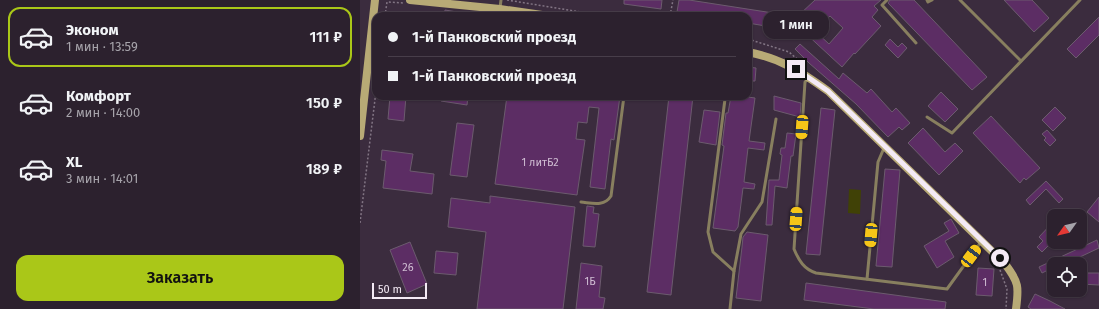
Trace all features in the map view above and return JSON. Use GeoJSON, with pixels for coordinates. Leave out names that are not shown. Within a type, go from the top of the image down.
{"type":"FeatureCollection","features":[{"type":"Feature","properties":{"kind":"street"},"geometry":{"type":"LineString","coordinates":[[374,12],[375,0]]}},
{"type":"Feature","properties":{"kind":"street"},"geometry":{"type":"LineString","coordinates":[[410,0],[521,12]]}},
{"type":"Feature","properties":{"kind":"street"},"geometry":{"type":"LineString","coordinates":[[360,136],[372,27]]}},
{"type":"Feature","properties":{"kind":"street"},"geometry":{"type":"LineString","coordinates":[[752,53],[782,61],[796,69],[809,73],[828,91],[1012,272],[1019,292],[1016,309]]}},
{"type":"Feature","properties":{"kind":"lane"},"geometry":{"type":"LineString","coordinates":[[500,9],[501,0]]}},
{"type":"Feature","properties":{"kind":"lane"},"geometry":{"type":"LineString","coordinates":[[887,0],[882,5],[916,43]]}},
{"type":"Feature","properties":{"kind":"lane"},"geometry":{"type":"LineString","coordinates":[[927,0],[928,2],[932,0]]}},
{"type":"Feature","properties":{"kind":"lane"},"geometry":{"type":"LineString","coordinates":[[960,0],[1021,61]]}},
{"type":"Feature","properties":{"kind":"lane"},"geometry":{"type":"LineString","coordinates":[[927,117],[952,133],[1080,0]]}},
{"type":"Feature","properties":{"kind":"lane"},"geometry":{"type":"LineString","coordinates":[[809,73],[805,82],[794,249],[804,267],[816,273],[947,289],[982,241]]}},
{"type":"Feature","properties":{"kind":"lane"},"geometry":{"type":"LineString","coordinates":[[581,202],[599,204],[609,200],[611,196],[623,100]]}},
{"type":"Feature","properties":{"kind":"lane"},"geometry":{"type":"LineString","coordinates":[[725,100],[708,232],[713,252],[734,271]]}},
{"type":"Feature","properties":{"kind":"lane"},"geometry":{"type":"LineString","coordinates":[[730,309],[734,271],[741,234],[762,202],[776,119]]}},
{"type":"Feature","properties":{"kind":"lane"},"geometry":{"type":"LineString","coordinates":[[867,279],[878,162],[882,150],[885,147]]}},
{"type":"Feature","properties":{"kind":"path"},"geometry":{"type":"LineString","coordinates":[[507,0],[581,12]]}},
{"type":"Feature","properties":{"kind":"path"},"geometry":{"type":"LineString","coordinates":[[671,12],[673,0]]}},
{"type":"Feature","properties":{"kind":"path"},"geometry":{"type":"LineString","coordinates":[[386,12],[387,2]]}},
{"type":"Feature","properties":{"kind":"path"},"geometry":{"type":"LineString","coordinates":[[752,40],[789,52],[809,73]]}},
{"type":"Feature","properties":{"kind":"path"},"geometry":{"type":"LineString","coordinates":[[360,223],[375,100]]}},
{"type":"Feature","properties":{"kind":"shaded area"},"geometry":{"type":"Polygon","coordinates":[[[849,189],[861,190],[860,214],[848,213],[849,189]]]}},
{"type":"Feature","properties":{"kind":"building"},"geometry":{"type":"Polygon","coordinates":[[[624,0],[662,0],[661,9],[624,4],[624,0]]]}},
{"type":"Feature","properties":{"kind":"building"},"geometry":{"type":"Polygon","coordinates":[[[679,0],[689,0],[786,15],[783,29],[752,24],[752,12],[677,12],[679,0]]]}},
{"type":"Feature","properties":{"kind":"building"},"geometry":{"type":"Polygon","coordinates":[[[815,0],[881,0],[874,6],[878,10],[872,17],[881,26],[842,67],[803,31],[809,25],[799,15],[815,0]],[[830,16],[815,31],[829,44],[843,28],[830,16]]]}},
{"type":"Feature","properties":{"kind":"building"},"geometry":{"type":"Polygon","coordinates":[[[890,0],[914,0],[987,77],[972,90],[888,3],[890,0]]]}},
{"type":"Feature","properties":{"kind":"building"},"geometry":{"type":"Polygon","coordinates":[[[1004,0],[1032,0],[1049,18],[1034,32],[1004,0]]]}},
{"type":"Feature","properties":{"kind":"building"},"geometry":{"type":"Polygon","coordinates":[[[445,10],[457,12],[445,12],[445,10]]]}},
{"type":"Feature","properties":{"kind":"building"},"geometry":{"type":"Polygon","coordinates":[[[1099,17],[1099,35],[1076,58],[1067,49],[1099,17]]]}},
{"type":"Feature","properties":{"kind":"building"},"geometry":{"type":"Polygon","coordinates":[[[890,39],[898,47],[902,43],[907,48],[898,58],[885,45],[890,39]]]}},
{"type":"Feature","properties":{"kind":"building"},"geometry":{"type":"Polygon","coordinates":[[[800,44],[839,79],[843,73],[867,93],[871,89],[892,112],[896,108],[910,123],[902,130],[899,127],[888,137],[856,104],[795,49],[800,44]]]}},
{"type":"Feature","properties":{"kind":"building"},"geometry":{"type":"Polygon","coordinates":[[[752,68],[756,68],[755,81],[752,81],[752,68]]]}},
{"type":"Feature","properties":{"kind":"building"},"geometry":{"type":"Polygon","coordinates":[[[941,92],[958,109],[945,122],[928,106],[941,92]]]}},
{"type":"Feature","properties":{"kind":"building"},"geometry":{"type":"Polygon","coordinates":[[[774,96],[801,103],[800,117],[774,110],[774,96]]]}},
{"type":"Feature","properties":{"kind":"building"},"geometry":{"type":"Polygon","coordinates":[[[752,98],[755,98],[749,141],[765,143],[764,150],[748,148],[744,182],[755,184],[754,189],[743,188],[738,227],[735,231],[713,228],[724,146],[722,145],[726,113],[728,113],[730,100],[752,100],[752,98]]]}},
{"type":"Feature","properties":{"kind":"building"},"geometry":{"type":"Polygon","coordinates":[[[390,100],[406,100],[404,121],[388,119],[390,100]]]}},
{"type":"Feature","properties":{"kind":"building"},"geometry":{"type":"Polygon","coordinates":[[[441,100],[468,100],[467,105],[441,100]]]}},
{"type":"Feature","properties":{"kind":"building"},"geometry":{"type":"Polygon","coordinates":[[[506,100],[619,100],[614,140],[611,139],[605,189],[590,187],[599,108],[589,107],[587,123],[578,122],[576,139],[585,140],[577,195],[495,184],[506,100]]]}},
{"type":"Feature","properties":{"kind":"building"},"geometry":{"type":"Polygon","coordinates":[[[669,100],[693,100],[671,295],[647,292],[669,100]]]}},
{"type":"Feature","properties":{"kind":"building"},"geometry":{"type":"Polygon","coordinates":[[[1055,107],[1066,118],[1053,131],[1042,120],[1055,107]]]}},
{"type":"Feature","properties":{"kind":"building"},"geometry":{"type":"Polygon","coordinates":[[[821,108],[835,110],[820,255],[806,254],[821,108]]]}},
{"type":"Feature","properties":{"kind":"building"},"geometry":{"type":"Polygon","coordinates":[[[704,110],[720,112],[716,145],[699,142],[704,110]]]}},
{"type":"Feature","properties":{"kind":"building"},"geometry":{"type":"Polygon","coordinates":[[[991,116],[1040,168],[1026,180],[1024,178],[1020,183],[973,133],[991,116]]]}},
{"type":"Feature","properties":{"kind":"building"},"geometry":{"type":"Polygon","coordinates":[[[457,123],[474,125],[467,177],[450,175],[457,123]]]}},
{"type":"Feature","properties":{"kind":"building"},"geometry":{"type":"Polygon","coordinates":[[[923,128],[945,152],[955,143],[963,151],[939,175],[908,143],[923,128]]]}},
{"type":"Feature","properties":{"kind":"building"},"geometry":{"type":"Polygon","coordinates":[[[1047,130],[1056,140],[1050,146],[1044,140],[1046,138],[1042,134],[1047,130]]]}},
{"type":"Feature","properties":{"kind":"building"},"geometry":{"type":"Polygon","coordinates":[[[787,133],[796,134],[793,156],[791,156],[787,188],[775,186],[772,225],[766,225],[769,180],[779,180],[782,155],[780,154],[781,148],[785,148],[787,133]]]}},
{"type":"Feature","properties":{"kind":"building"},"geometry":{"type":"Polygon","coordinates":[[[382,150],[413,154],[410,171],[434,174],[432,194],[383,188],[386,161],[381,160],[382,150]]]}},
{"type":"Feature","properties":{"kind":"building"},"geometry":{"type":"Polygon","coordinates":[[[885,169],[900,170],[892,267],[876,266],[885,169]]]}},
{"type":"Feature","properties":{"kind":"building"},"geometry":{"type":"Polygon","coordinates":[[[1046,181],[1063,199],[1059,203],[1046,189],[1030,205],[1026,200],[1046,181]]]}},
{"type":"Feature","properties":{"kind":"building"},"geometry":{"type":"Polygon","coordinates":[[[490,196],[575,207],[563,309],[477,309],[486,232],[448,227],[451,198],[490,203],[490,196]]]}},
{"type":"Feature","properties":{"kind":"building"},"geometry":{"type":"Polygon","coordinates":[[[1099,197],[1099,222],[1087,212],[1099,197]]]}},
{"type":"Feature","properties":{"kind":"building"},"geometry":{"type":"Polygon","coordinates":[[[587,206],[594,207],[593,213],[599,214],[595,247],[583,246],[587,206]]]}},
{"type":"Feature","properties":{"kind":"building"},"geometry":{"type":"Polygon","coordinates":[[[951,219],[959,233],[945,241],[954,257],[937,268],[924,246],[949,231],[944,223],[951,219]]]}},
{"type":"Feature","properties":{"kind":"building"},"geometry":{"type":"Polygon","coordinates":[[[1047,228],[1047,247],[1042,252],[1037,247],[1043,241],[1039,237],[1047,228]]]}},
{"type":"Feature","properties":{"kind":"building"},"geometry":{"type":"Polygon","coordinates":[[[747,232],[768,235],[761,301],[736,298],[743,237],[747,232]]]}},
{"type":"Feature","properties":{"kind":"building"},"geometry":{"type":"Polygon","coordinates":[[[1097,240],[1099,248],[1080,257],[1060,257],[1078,249],[1087,249],[1087,245],[1097,240]]]}},
{"type":"Feature","properties":{"kind":"building"},"geometry":{"type":"Polygon","coordinates":[[[410,242],[427,284],[407,293],[390,250],[410,242]]]}},
{"type":"Feature","properties":{"kind":"building"},"geometry":{"type":"Polygon","coordinates":[[[436,251],[458,253],[456,275],[434,273],[436,251]]]}},
{"type":"Feature","properties":{"kind":"building"},"geometry":{"type":"Polygon","coordinates":[[[581,263],[602,266],[599,297],[605,298],[603,309],[576,309],[581,263]]]}},
{"type":"Feature","properties":{"kind":"building"},"geometry":{"type":"Polygon","coordinates":[[[1047,263],[1047,270],[1042,273],[1039,267],[1047,263]]]}},
{"type":"Feature","properties":{"kind":"building"},"geometry":{"type":"Polygon","coordinates":[[[978,268],[994,269],[992,296],[976,295],[978,268]]]}},
{"type":"Feature","properties":{"kind":"building"},"geometry":{"type":"Polygon","coordinates":[[[1087,273],[1099,273],[1099,285],[1087,284],[1087,273]]]}},
{"type":"Feature","properties":{"kind":"building"},"geometry":{"type":"Polygon","coordinates":[[[806,283],[946,302],[945,309],[874,309],[804,300],[806,283]]]}},
{"type":"Feature","properties":{"kind":"building"},"geometry":{"type":"Polygon","coordinates":[[[1035,294],[1065,309],[1031,309],[1028,307],[1035,294]]]}},
{"type":"Feature","properties":{"kind":"route"},"geometry":{"type":"LineString","coordinates":[[796,69],[828,91],[1000,258]]}}]}
